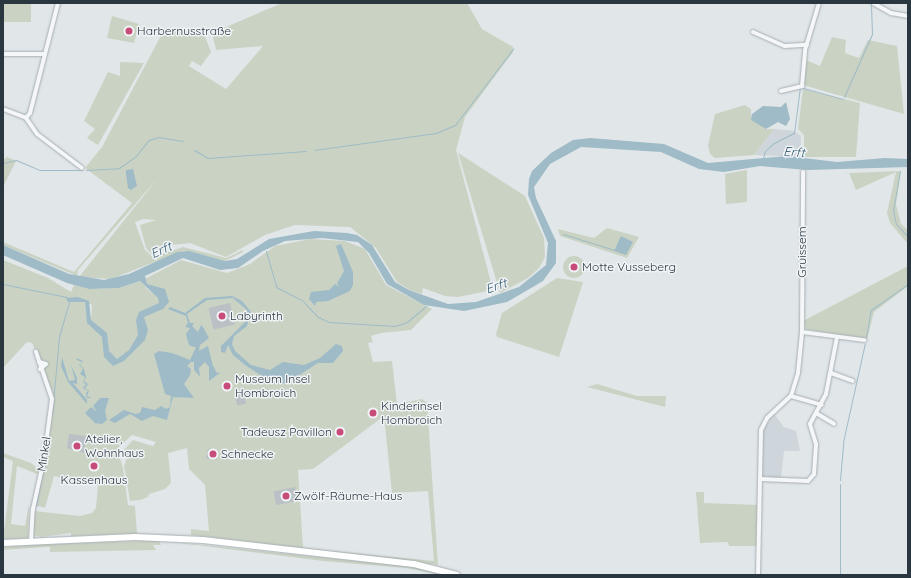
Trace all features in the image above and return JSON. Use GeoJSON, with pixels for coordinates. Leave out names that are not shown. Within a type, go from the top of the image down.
{"type":"FeatureCollection","features":[{"type":"Feature","properties":{"kind":"main road"},"geometry":{"type":"LineString","coordinates":[[3,543],[136,537],[203,540],[414,564],[457,575]]}},
{"type":"Feature","properties":{"kind":"street"},"geometry":{"type":"LineString","coordinates":[[26,118],[30,113],[58,3]]}},
{"type":"Feature","properties":{"kind":"street"},"geometry":{"type":"LineString","coordinates":[[781,91],[802,86],[807,45],[819,3]]}},
{"type":"Feature","properties":{"kind":"street"},"geometry":{"type":"LineString","coordinates":[[873,3],[891,13],[908,16]]}},
{"type":"Feature","properties":{"kind":"street"},"geometry":{"type":"LineString","coordinates":[[753,32],[785,46],[807,45]]}},
{"type":"Feature","properties":{"kind":"street"},"geometry":{"type":"LineString","coordinates":[[3,54],[44,54]]}},
{"type":"Feature","properties":{"kind":"street"},"geometry":{"type":"LineString","coordinates":[[3,109],[26,118],[37,134],[82,168]]}},
{"type":"Feature","properties":{"kind":"street","name":"Gruissem"},"geometry":{"type":"LineString","coordinates":[[758,575],[762,426],[791,396],[797,381],[802,332],[803,172]]}},
{"type":"Feature","properties":{"kind":"street"},"geometry":{"type":"LineString","coordinates":[[802,332],[864,340]]}},
{"type":"Feature","properties":{"kind":"street"},"geometry":{"type":"LineString","coordinates":[[760,479],[808,481],[812,477],[816,455],[810,424],[822,405],[831,373],[837,337]]}},
{"type":"Feature","properties":{"kind":"street","name":"Minkel"},"geometry":{"type":"LineString","coordinates":[[32,542],[33,509],[44,459],[52,399],[40,369],[36,352]]}},
{"type":"Feature","properties":{"kind":"street"},"geometry":{"type":"LineString","coordinates":[[831,373],[853,382]]}},
{"type":"Feature","properties":{"kind":"street"},"geometry":{"type":"LineString","coordinates":[[791,396],[822,405]]}},
{"type":"Feature","properties":{"kind":"street"},"geometry":{"type":"LineString","coordinates":[[816,413],[834,424]]}},
{"type":"Feature","properties":{"kind":"shaded area"},"geometry":{"type":"Polygon","coordinates":[[[774,129],[795,131],[801,136],[800,157],[754,155],[774,129]]]}},
{"type":"Feature","properties":{"kind":"shaded area"},"geometry":{"type":"Polygon","coordinates":[[[774,414],[784,427],[796,431],[800,451],[784,451],[781,478],[761,476],[762,432],[774,414]]]}},
{"type":"Feature","properties":{"kind":"green space"},"geometry":{"type":"Polygon","coordinates":[[[3,3],[31,3],[31,22],[3,22],[3,3]]]}},
{"type":"Feature","properties":{"kind":"green space"},"geometry":{"type":"Polygon","coordinates":[[[282,3],[467,3],[482,29],[513,47],[513,52],[465,117],[456,150],[493,290],[458,297],[445,296],[423,288],[422,294],[410,290],[397,282],[376,248],[350,227],[295,225],[265,235],[226,257],[190,243],[172,245],[153,256],[146,248],[140,225],[156,220],[144,219],[135,222],[145,250],[153,257],[183,247],[226,258],[243,250],[243,252],[225,261],[183,251],[111,279],[79,277],[157,179],[78,270],[77,276],[3,245],[3,242],[74,272],[132,203],[85,168],[102,147],[165,28],[204,34],[211,52],[201,66],[192,61],[189,66],[226,89],[263,46],[216,50],[212,33],[282,3]]]}},
{"type":"Feature","properties":{"kind":"green space"},"geometry":{"type":"Polygon","coordinates":[[[112,16],[139,24],[134,43],[107,38],[112,16]]]}},
{"type":"Feature","properties":{"kind":"green space"},"geometry":{"type":"Polygon","coordinates":[[[832,37],[846,40],[845,53],[859,58],[868,40],[897,46],[904,114],[803,85],[806,60],[820,66],[832,37]]]}},
{"type":"Feature","properties":{"kind":"green space"},"geometry":{"type":"Polygon","coordinates":[[[120,62],[144,63],[98,145],[87,138],[95,129],[84,121],[108,72],[120,76],[120,62]]]}},
{"type":"Feature","properties":{"kind":"green space"},"geometry":{"type":"Polygon","coordinates":[[[803,89],[860,103],[856,157],[804,157],[804,135],[798,129],[803,89]]]}},
{"type":"Feature","properties":{"kind":"green space"},"geometry":{"type":"Polygon","coordinates":[[[745,105],[751,109],[751,116],[766,129],[774,129],[754,155],[715,158],[710,154],[708,146],[715,114],[745,105]]]}},
{"type":"Feature","properties":{"kind":"green space"},"geometry":{"type":"Polygon","coordinates":[[[458,153],[525,196],[544,238],[545,257],[539,268],[528,278],[500,293],[458,153]]]}},
{"type":"Feature","properties":{"kind":"green space"},"geometry":{"type":"Polygon","coordinates":[[[7,157],[16,161],[3,187],[3,160],[7,157]]]}},
{"type":"Feature","properties":{"kind":"green space"},"geometry":{"type":"Polygon","coordinates":[[[747,170],[747,202],[726,204],[725,174],[747,170]]]}},
{"type":"Feature","properties":{"kind":"green space"},"geometry":{"type":"Polygon","coordinates":[[[901,171],[896,204],[901,224],[908,230],[908,244],[890,223],[887,213],[896,172],[856,190],[849,173],[901,171]]]}},
{"type":"Feature","properties":{"kind":"green space"},"geometry":{"type":"Polygon","coordinates":[[[607,228],[639,237],[627,258],[560,236],[558,229],[594,238],[607,228]]]}},
{"type":"Feature","properties":{"kind":"green space","name":"Museum Insel Hombroich"},"geometry":{"type":"Polygon","coordinates":[[[310,239],[345,241],[365,249],[386,285],[432,309],[411,330],[381,333],[371,336],[373,342],[368,343],[373,362],[392,361],[397,404],[422,399],[427,403],[438,565],[191,535],[191,529],[209,531],[205,485],[189,469],[187,448],[168,453],[171,483],[165,489],[149,494],[148,497],[140,500],[130,501],[124,466],[127,458],[123,451],[133,440],[153,446],[156,442],[132,435],[117,449],[123,468],[128,505],[135,506],[137,534],[71,536],[71,533],[41,537],[33,535],[34,511],[80,516],[92,513],[96,508],[98,485],[54,476],[45,508],[35,505],[44,467],[53,392],[44,374],[46,361],[40,359],[32,343],[27,342],[3,368],[3,260],[48,278],[71,292],[74,285],[89,289],[119,288],[140,281],[153,295],[143,280],[181,260],[227,273],[250,264],[275,246],[310,239]],[[78,297],[71,301],[85,301],[78,297]],[[85,301],[86,312],[91,320],[92,305],[85,301]],[[91,320],[102,337],[109,356],[118,361],[123,355],[117,359],[110,354],[108,348],[96,325],[91,320]],[[384,416],[313,469],[298,470],[303,548],[434,561],[428,491],[392,493],[384,416]]]}},
{"type":"Feature","properties":{"kind":"green space","name":"Motte Vusseberg"},"geometry":{"type":"Polygon","coordinates":[[[574,256],[582,259],[585,267],[582,275],[574,278],[566,275],[563,267],[566,259],[574,256]]]}},
{"type":"Feature","properties":{"kind":"green space"},"geometry":{"type":"Polygon","coordinates":[[[908,266],[908,286],[874,312],[867,340],[806,329],[803,321],[908,266]]]}},
{"type":"Feature","properties":{"kind":"green space"},"geometry":{"type":"Polygon","coordinates":[[[557,278],[583,282],[559,357],[497,337],[496,334],[502,313],[557,278]]]}},
{"type":"Feature","properties":{"kind":"green space"},"geometry":{"type":"Polygon","coordinates":[[[597,384],[637,396],[666,396],[665,407],[587,387],[597,384]]]}},
{"type":"Feature","properties":{"kind":"green space"},"geometry":{"type":"Polygon","coordinates":[[[3,453],[31,463],[41,471],[37,474],[17,466],[11,524],[25,526],[29,504],[28,538],[3,539],[13,461],[3,457],[3,453]]]}},
{"type":"Feature","properties":{"kind":"green space"},"geometry":{"type":"Polygon","coordinates":[[[696,492],[704,492],[704,503],[758,505],[757,546],[729,546],[728,542],[700,543],[696,492]]]}},
{"type":"Feature","properties":{"kind":"green space"},"geometry":{"type":"Polygon","coordinates":[[[159,541],[161,545],[153,545],[156,550],[50,552],[50,547],[44,547],[3,550],[3,547],[42,544],[159,541]]]}},
{"type":"Feature","properties":{"kind":"green space"},"geometry":{"type":"Polygon","coordinates":[[[164,541],[396,565],[420,568],[441,575],[407,568],[323,561],[164,541]]]}},
{"type":"Feature","properties":{"kind":"water"},"geometry":{"type":"Polygon","coordinates":[[[786,102],[790,119],[786,126],[778,122],[766,129],[751,120],[752,114],[763,106],[781,107],[786,102]]]}},
{"type":"Feature","properties":{"kind":"water"},"geometry":{"type":"Polygon","coordinates":[[[590,138],[664,144],[708,163],[787,156],[837,162],[885,158],[908,159],[908,167],[808,170],[760,166],[724,172],[699,169],[661,152],[581,147],[550,164],[534,187],[536,198],[556,241],[556,263],[543,281],[507,302],[464,311],[424,305],[387,284],[369,253],[358,242],[322,238],[285,241],[263,251],[238,268],[220,270],[183,258],[145,276],[147,284],[165,289],[169,302],[163,309],[144,317],[148,330],[145,340],[124,361],[113,366],[104,357],[102,337],[87,323],[85,302],[68,302],[66,298],[78,297],[89,301],[91,320],[107,333],[109,351],[117,359],[129,350],[138,335],[136,320],[139,312],[159,303],[158,298],[140,281],[119,288],[89,289],[67,283],[3,255],[3,245],[69,274],[104,280],[129,274],[177,252],[189,251],[225,261],[237,259],[269,239],[314,231],[347,233],[357,235],[372,245],[395,282],[409,290],[448,304],[476,302],[519,287],[546,265],[548,243],[528,195],[529,179],[532,171],[551,153],[573,140],[590,138]]]}},
{"type":"Feature","properties":{"kind":"water"},"geometry":{"type":"Polygon","coordinates":[[[133,169],[137,186],[131,190],[128,188],[126,170],[133,169]]]}},
{"type":"Feature","properties":{"kind":"water"},"geometry":{"type":"Polygon","coordinates":[[[621,236],[633,242],[626,255],[614,251],[621,236]]]}},
{"type":"Feature","properties":{"kind":"water"},"geometry":{"type":"Polygon","coordinates":[[[341,244],[353,272],[353,285],[350,291],[328,301],[316,302],[315,306],[309,299],[311,292],[329,290],[335,284],[339,287],[337,283],[344,271],[336,246],[341,244]]]}},
{"type":"Feature","properties":{"kind":"water"},"geometry":{"type":"Polygon","coordinates":[[[232,296],[242,301],[251,312],[247,326],[234,336],[232,344],[235,351],[251,365],[270,370],[283,362],[304,365],[320,358],[336,344],[342,346],[343,351],[333,363],[318,363],[287,383],[274,384],[245,365],[233,355],[228,345],[225,353],[221,352],[221,346],[245,322],[247,310],[233,298],[207,300],[187,314],[190,323],[194,323],[192,326],[198,332],[201,325],[209,338],[200,345],[199,351],[208,346],[213,366],[217,373],[221,372],[209,381],[209,367],[205,362],[199,368],[200,377],[194,370],[194,362],[191,362],[187,366],[191,369],[190,375],[184,384],[194,398],[173,397],[167,420],[153,416],[142,421],[130,414],[115,423],[109,420],[124,410],[135,414],[140,413],[142,407],[155,410],[161,406],[166,409],[170,407],[171,396],[165,394],[154,354],[159,351],[172,353],[190,360],[196,347],[190,346],[188,342],[186,334],[190,328],[185,327],[188,323],[186,316],[168,309],[170,307],[185,313],[205,298],[232,296]]]}},
{"type":"Feature","properties":{"kind":"water"},"geometry":{"type":"Polygon","coordinates":[[[62,357],[69,381],[75,380],[71,365],[77,378],[77,384],[73,383],[87,400],[87,404],[68,382],[61,366],[62,357]]]}},
{"type":"Feature","properties":{"kind":"water"},"geometry":{"type":"Polygon","coordinates":[[[76,358],[83,361],[80,365],[84,369],[86,377],[84,381],[88,384],[85,388],[89,391],[87,396],[92,398],[87,398],[87,400],[86,393],[88,391],[83,388],[86,384],[83,382],[85,377],[80,374],[83,369],[79,365],[82,362],[76,358]]]}},
{"type":"Feature","properties":{"kind":"water"},"geometry":{"type":"Polygon","coordinates":[[[100,398],[109,398],[105,411],[107,420],[102,424],[95,423],[85,413],[91,407],[97,412],[93,406],[100,398]]]}},
{"type":"Feature","properties":{"kind":"building","name":"Labyrinth"},"geometry":{"type":"Polygon","coordinates":[[[230,303],[235,324],[214,329],[209,308],[230,303]]]}},
{"type":"Feature","properties":{"kind":"building"},"geometry":{"type":"Polygon","coordinates":[[[244,393],[246,404],[237,405],[235,395],[244,393]]]}},
{"type":"Feature","properties":{"kind":"building","name":"Atelier, Wohnhaus"},"geometry":{"type":"Polygon","coordinates":[[[69,434],[86,436],[84,453],[67,448],[69,434]]]}},
{"type":"Feature","properties":{"kind":"building","name":"Schnecke"},"geometry":{"type":"Polygon","coordinates":[[[208,448],[217,456],[217,460],[206,458],[208,448]]]}},
{"type":"Feature","properties":{"kind":"building","name":"Zwölf-Räume-Haus"},"geometry":{"type":"Polygon","coordinates":[[[295,487],[298,501],[276,505],[273,492],[295,487]]]}},
{"type":"Feature","properties":{"kind":"waterway"},"geometry":{"type":"LineString","coordinates":[[844,97],[872,34],[871,3]]}},
{"type":"Feature","properties":{"kind":"waterway"},"geometry":{"type":"LineString","coordinates":[[314,150],[436,133],[455,125],[513,49]]}},
{"type":"Feature","properties":{"kind":"waterway","name":"Erft"},"geometry":{"type":"LineString","coordinates":[[763,158],[765,151],[774,143],[794,133],[800,87]]}},
{"type":"Feature","properties":{"kind":"waterway"},"geometry":{"type":"LineString","coordinates":[[803,88],[843,99]]}},
{"type":"Feature","properties":{"kind":"waterway"},"geometry":{"type":"LineString","coordinates":[[86,170],[119,168],[135,157],[149,140],[158,137],[183,141]]}},
{"type":"Feature","properties":{"kind":"waterway"},"geometry":{"type":"LineString","coordinates":[[194,150],[208,158],[306,151]]}},
{"type":"Feature","properties":{"kind":"waterway"},"geometry":{"type":"LineString","coordinates":[[3,163],[16,160],[40,170],[82,170]]}},
{"type":"Feature","properties":{"kind":"waterway"},"geometry":{"type":"LineString","coordinates":[[900,171],[893,209],[896,224],[908,237]]}},
{"type":"Feature","properties":{"kind":"waterway"},"geometry":{"type":"LineString","coordinates":[[563,234],[614,250]]}},
{"type":"Feature","properties":{"kind":"waterway"},"geometry":{"type":"LineString","coordinates":[[266,251],[276,287],[302,300],[318,317],[329,322],[395,326],[407,322],[426,306]]}},
{"type":"Feature","properties":{"kind":"waterway"},"geometry":{"type":"LineString","coordinates":[[3,284],[67,297]]}},
{"type":"Feature","properties":{"kind":"waterway"},"geometry":{"type":"LineString","coordinates":[[866,337],[871,310],[908,284]]}},
{"type":"Feature","properties":{"kind":"waterway"},"geometry":{"type":"LineString","coordinates":[[52,414],[59,337],[69,302]]}},
{"type":"Feature","properties":{"kind":"waterway"},"geometry":{"type":"LineString","coordinates":[[840,480],[843,442],[865,343]]}},
{"type":"Feature","properties":{"kind":"waterway"},"geometry":{"type":"LineString","coordinates":[[36,506],[48,443]]}},
{"type":"Feature","properties":{"kind":"waterway"},"geometry":{"type":"LineString","coordinates":[[840,484],[840,575]]}},
{"type":"Feature","properties":{"kind":"place","name":"Harbernusstraße"},"geometry":{"type":"Point","coordinates":[129,31]}},
{"type":"Feature","properties":{"kind":"place","name":"Motte Vusseberg"},"geometry":{"type":"Point","coordinates":[574,267]}},
{"type":"Feature","properties":{"kind":"place","name":"Labyrinth"},"geometry":{"type":"Point","coordinates":[222,316]}},
{"type":"Feature","properties":{"kind":"place","name":"Museum Insel Hombroich"},"geometry":{"type":"Point","coordinates":[227,386]}},
{"type":"Feature","properties":{"kind":"place","name":"Kinderinsel Hombroich"},"geometry":{"type":"Point","coordinates":[373,413]}},
{"type":"Feature","properties":{"kind":"place","name":"Tadeusz Pavillon"},"geometry":{"type":"Point","coordinates":[340,432]}},
{"type":"Feature","properties":{"kind":"place","name":"Atelier, Wohnhaus"},"geometry":{"type":"Point","coordinates":[77,446]}},
{"type":"Feature","properties":{"kind":"place","name":"Schnecke"},"geometry":{"type":"Point","coordinates":[213,454]}},
{"type":"Feature","properties":{"kind":"place","name":"Kassenhaus"},"geometry":{"type":"Point","coordinates":[94,466]}},
{"type":"Feature","properties":{"kind":"place","name":"Zwölf-Räume-Haus"},"geometry":{"type":"Point","coordinates":[286,496]}}]}
